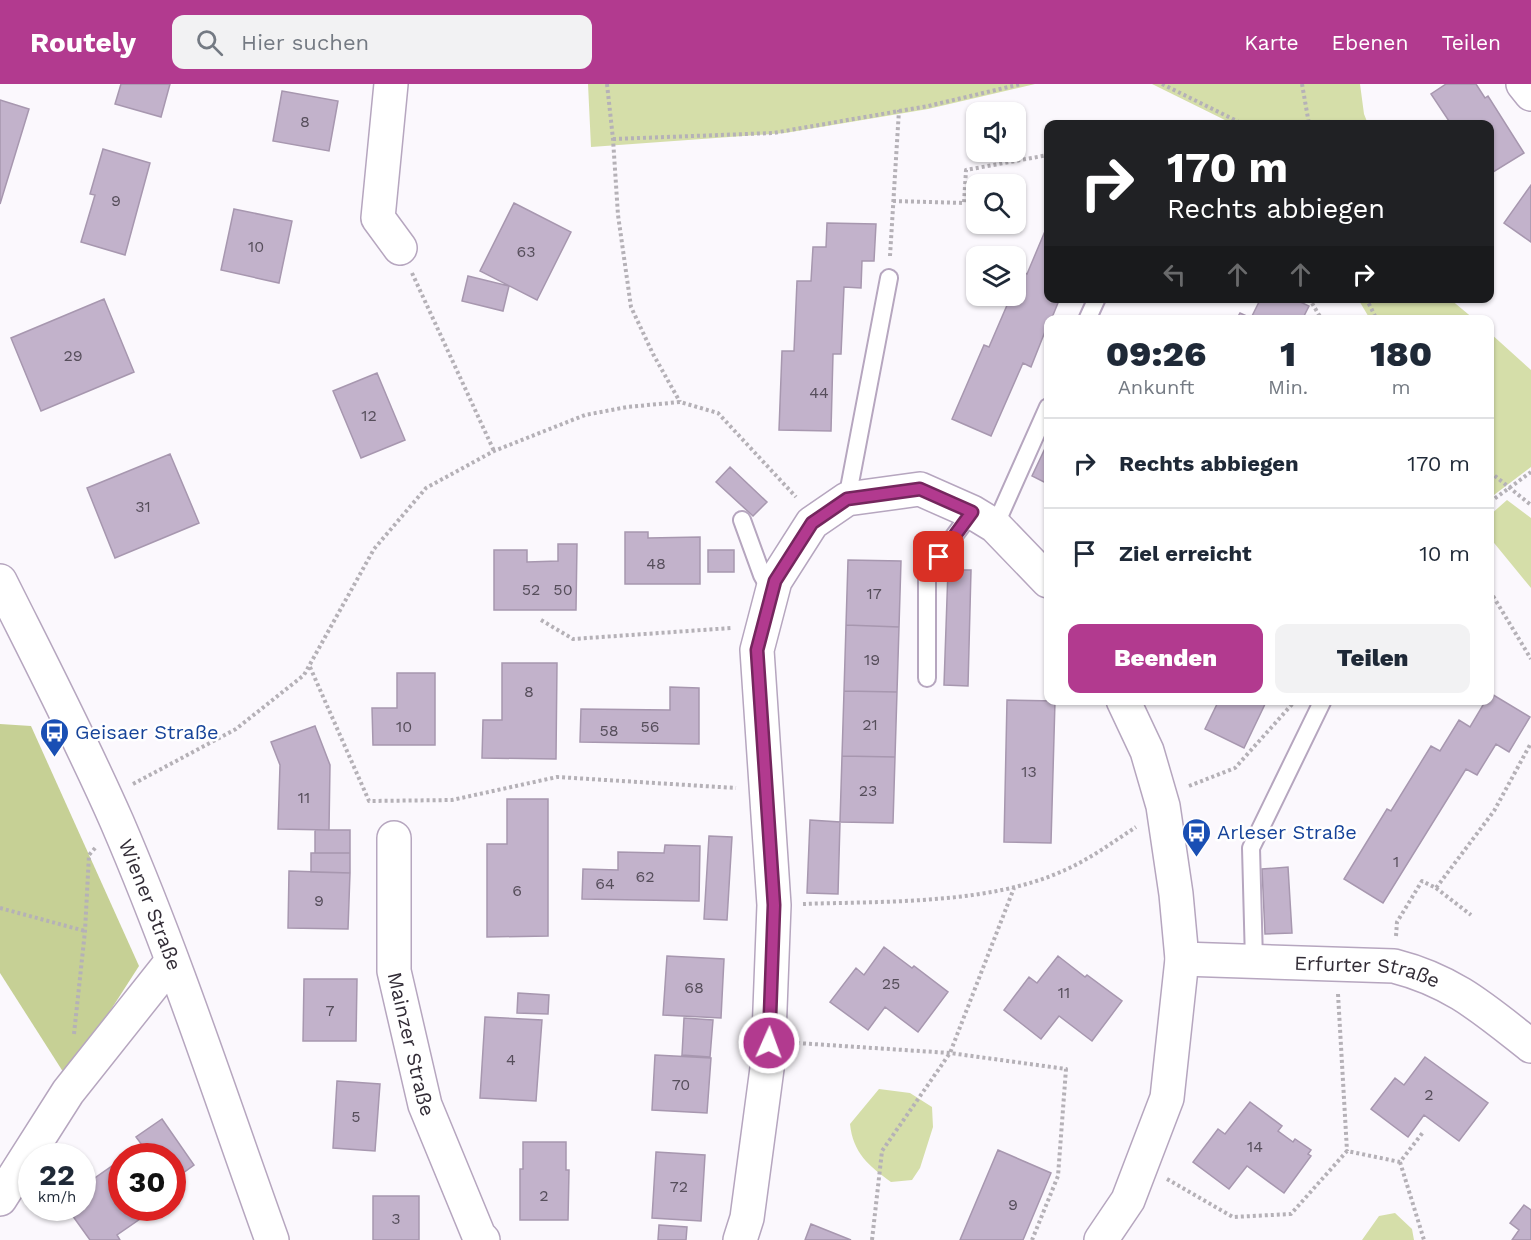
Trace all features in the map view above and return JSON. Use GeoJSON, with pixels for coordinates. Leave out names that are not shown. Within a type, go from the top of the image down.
{"type":"FeatureCollection","features":[{"type":"Feature","properties":{"kind":"street"},"geometry":{"type":"LineString","coordinates":[[391,84],[378,218],[400,248]]}},
{"type":"Feature","properties":{"kind":"street"},"geometry":{"type":"LineString","coordinates":[[1523,84],[1531,93]]}},
{"type":"Feature","properties":{"kind":"street"},"geometry":{"type":"LineString","coordinates":[[740,1240],[747,1218],[769,1043],[774,905],[757,650],[775,581],[812,523],[847,499],[920,489],[984,519],[1013,557],[1044,578]]}},
{"type":"Feature","properties":{"kind":"street","name":"Wiener Straße"},"geometry":{"type":"LineString","coordinates":[[0,581],[82,744],[106,798],[172,961],[272,1240]]}},
{"type":"Feature","properties":{"kind":"street"},"geometry":{"type":"LineString","coordinates":[[1101,1240],[1128,1200],[1167,1098],[1182,959],[1176,894],[1163,806],[1147,751],[1125,705]]}},
{"type":"Feature","properties":{"kind":"street","name":"Mainzer Straße"},"geometry":{"type":"LineString","coordinates":[[394,838],[394,971],[425,1105],[483,1240]]}},
{"type":"Feature","properties":{"kind":"street","name":"Erfurter Straße"},"geometry":{"type":"LineString","coordinates":[[1182,959],[1394,966],[1442,982],[1462,993],[1531,1046]]}},
{"type":"Feature","properties":{"kind":"street"},"geometry":{"type":"LineString","coordinates":[[0,1199],[68,1092],[172,961]]}},
{"type":"Feature","properties":{"kind":"lane"},"geometry":{"type":"LineString","coordinates":[[847,499],[889,278]]}},
{"type":"Feature","properties":{"kind":"lane"},"geometry":{"type":"LineString","coordinates":[[927,678],[927,572],[984,519],[1044,414]]}},
{"type":"Feature","properties":{"kind":"lane"},"geometry":{"type":"LineString","coordinates":[[741,520],[762,575],[772,592]]}},
{"type":"Feature","properties":{"kind":"lane"},"geometry":{"type":"LineString","coordinates":[[1254,961],[1251,848],[1321,705]]}},
{"type":"Feature","properties":{"kind":"path"},"geometry":{"type":"LineString","coordinates":[[607,84],[618,215],[631,308],[680,402]]}},
{"type":"Feature","properties":{"kind":"path"},"geometry":{"type":"LineString","coordinates":[[613,139],[773,133],[899,110],[1021,84]]}},
{"type":"Feature","properties":{"kind":"path"},"geometry":{"type":"LineString","coordinates":[[1162,84],[1235,120]]}},
{"type":"Feature","properties":{"kind":"path"},"geometry":{"type":"LineString","coordinates":[[1302,84],[1308,120]]}},
{"type":"Feature","properties":{"kind":"path"},"geometry":{"type":"LineString","coordinates":[[889,278],[899,110]]}},
{"type":"Feature","properties":{"kind":"path"},"geometry":{"type":"LineString","coordinates":[[893,201],[964,203],[966,170],[1044,156]]}},
{"type":"Feature","properties":{"kind":"path"},"geometry":{"type":"LineString","coordinates":[[400,248],[494,451]]}},
{"type":"Feature","properties":{"kind":"path"},"geometry":{"type":"LineString","coordinates":[[106,798],[236,729],[304,675],[374,549],[426,488],[494,451],[585,415],[627,406],[680,402],[718,413],[793,493],[812,523]]}},
{"type":"Feature","properties":{"kind":"path"},"geometry":{"type":"LineString","coordinates":[[1494,499],[1531,472]]}},
{"type":"Feature","properties":{"kind":"path"},"geometry":{"type":"LineString","coordinates":[[1494,475],[1531,505]]}},
{"type":"Feature","properties":{"kind":"path"},"geometry":{"type":"LineString","coordinates":[[1494,598],[1531,659]]}},
{"type":"Feature","properties":{"kind":"path"},"geometry":{"type":"LineString","coordinates":[[541,620],[573,639],[735,627]]}},
{"type":"Feature","properties":{"kind":"path"},"geometry":{"type":"LineString","coordinates":[[310,667],[369,801],[452,800],[557,777],[741,789]]}},
{"type":"Feature","properties":{"kind":"path"},"geometry":{"type":"LineString","coordinates":[[774,905],[935,900],[1014,887],[1066,870],[1147,820],[1182,789],[1236,768],[1292,705]]}},
{"type":"Feature","properties":{"kind":"path"},"geometry":{"type":"LineString","coordinates":[[1436,888],[1494,811],[1531,743]]}},
{"type":"Feature","properties":{"kind":"path"},"geometry":{"type":"LineString","coordinates":[[74,1034],[85,931],[89,855]]}},
{"type":"Feature","properties":{"kind":"path"},"geometry":{"type":"LineString","coordinates":[[1394,966],[1397,922],[1422,881],[1436,888],[1471,915]]}},
{"type":"Feature","properties":{"kind":"path"},"geometry":{"type":"LineString","coordinates":[[872,1240],[882,1151],[950,1053],[1014,887]]}},
{"type":"Feature","properties":{"kind":"path"},"geometry":{"type":"LineString","coordinates":[[0,908],[85,931]]}},
{"type":"Feature","properties":{"kind":"path"},"geometry":{"type":"LineString","coordinates":[[1142,1164],[1233,1217],[1290,1214],[1347,1151],[1338,1004],[1339,963]]}},
{"type":"Feature","properties":{"kind":"path"},"geometry":{"type":"LineString","coordinates":[[769,1043],[805,1043],[950,1053],[1065,1069],[1058,1176],[1032,1240]]}},
{"type":"Feature","properties":{"kind":"path"},"geometry":{"type":"LineString","coordinates":[[1400,1162],[1424,1131]]}},
{"type":"Feature","properties":{"kind":"path"},"geometry":{"type":"LineString","coordinates":[[1347,1151],[1400,1162]]}},
{"type":"Feature","properties":{"kind":"path"},"geometry":{"type":"LineString","coordinates":[[1400,1162],[1424,1240]]}},
{"type":"Feature","properties":{"kind":"green space"},"geometry":{"type":"Polygon","coordinates":[[[588,84],[1035,84],[928,109],[785,133],[591,147],[588,84]]]}},
{"type":"Feature","properties":{"kind":"green space"},"geometry":{"type":"Polygon","coordinates":[[[1152,84],[1360,84],[1366,120],[1225,120],[1152,84]]]}},
{"type":"Feature","properties":{"kind":"green space"},"geometry":{"type":"Polygon","coordinates":[[[1360,303],[1455,303],[1469,315],[1368,315],[1360,303]]]}},
{"type":"Feature","properties":{"kind":"green space"},"geometry":{"type":"Polygon","coordinates":[[[1494,337],[1531,370],[1531,467],[1494,495],[1494,337]]]}},
{"type":"Feature","properties":{"kind":"green space"},"geometry":{"type":"Polygon","coordinates":[[[1507,500],[1531,518],[1531,588],[1494,543],[1494,511],[1507,500]]]}},
{"type":"Feature","properties":{"kind":"green space"},"geometry":{"type":"Polygon","coordinates":[[[0,724],[31,726],[139,966],[67,1078],[0,973],[0,724]]]}},
{"type":"Feature","properties":{"kind":"green space"},"geometry":{"type":"Polygon","coordinates":[[[879,1089],[910,1093],[932,1107],[933,1127],[920,1168],[912,1180],[891,1182],[863,1158],[855,1143],[850,1124],[879,1089]]]}},
{"type":"Feature","properties":{"kind":"green space"},"geometry":{"type":"Polygon","coordinates":[[[1395,1213],[1412,1229],[1414,1240],[1362,1240],[1379,1216],[1395,1213]]]}},
{"type":"Feature","properties":{"kind":"building"},"geometry":{"type":"Polygon","coordinates":[[[121,84],[170,84],[161,117],[115,104],[121,84]]]}},
{"type":"Feature","properties":{"kind":"building"},"geometry":{"type":"Polygon","coordinates":[[[1446,84],[1476,84],[1485,98],[1488,96],[1524,153],[1494,172],[1494,120],[1448,120],[1431,94],[1446,84]]]}},
{"type":"Feature","properties":{"kind":"building"},"geometry":{"type":"Polygon","coordinates":[[[282,91],[338,101],[329,151],[273,141],[282,91]]]}},
{"type":"Feature","properties":{"kind":"building"},"geometry":{"type":"Polygon","coordinates":[[[0,100],[29,109],[0,204],[0,100]]]}},
{"type":"Feature","properties":{"kind":"building"},"geometry":{"type":"Polygon","coordinates":[[[103,149],[150,163],[125,255],[81,242],[95,195],[90,194],[103,149]]]}},
{"type":"Feature","properties":{"kind":"building"},"geometry":{"type":"Polygon","coordinates":[[[1531,185],[1531,242],[1504,223],[1531,185]]]}},
{"type":"Feature","properties":{"kind":"building"},"geometry":{"type":"Polygon","coordinates":[[[514,203],[571,232],[537,300],[480,271],[514,203]]]}},
{"type":"Feature","properties":{"kind":"building"},"geometry":{"type":"Polygon","coordinates":[[[234,209],[292,221],[279,283],[221,270],[234,209]]]}},
{"type":"Feature","properties":{"kind":"building"},"geometry":{"type":"Polygon","coordinates":[[[827,223],[876,224],[874,261],[862,261],[861,288],[844,287],[841,354],[833,354],[831,431],[779,430],[782,351],[794,351],[797,281],[811,281],[813,247],[826,247],[827,223]]]}},
{"type":"Feature","properties":{"kind":"building"},"geometry":{"type":"Polygon","coordinates":[[[1044,234],[1044,303],[1058,303],[1053,315],[1044,315],[1044,334],[1031,367],[1023,363],[991,436],[952,419],[984,345],[989,347],[1007,306],[1026,306],[1026,274],[1044,234]]]}},
{"type":"Feature","properties":{"kind":"building"},"geometry":{"type":"Polygon","coordinates":[[[468,276],[509,286],[503,311],[462,301],[468,276]]]}},
{"type":"Feature","properties":{"kind":"building"},"geometry":{"type":"Polygon","coordinates":[[[104,299],[134,372],[41,411],[11,338],[104,299]]]}},
{"type":"Feature","properties":{"kind":"building"},"geometry":{"type":"Polygon","coordinates":[[[1258,303],[1303,303],[1309,306],[1304,315],[1252,315],[1258,303]]]}},
{"type":"Feature","properties":{"kind":"building"},"geometry":{"type":"Polygon","coordinates":[[[377,373],[405,440],[361,458],[333,391],[377,373]]]}},
{"type":"Feature","properties":{"kind":"building"},"geometry":{"type":"Polygon","coordinates":[[[1044,450],[1044,482],[1032,476],[1044,450]]]}},
{"type":"Feature","properties":{"kind":"building"},"geometry":{"type":"Polygon","coordinates":[[[170,454],[199,523],[115,558],[87,488],[170,454]]]}},
{"type":"Feature","properties":{"kind":"building"},"geometry":{"type":"Polygon","coordinates":[[[730,467],[767,502],[753,516],[716,482],[730,467]]]}},
{"type":"Feature","properties":{"kind":"building"},"geometry":{"type":"Polygon","coordinates":[[[625,532],[648,532],[648,538],[700,537],[700,584],[625,584],[625,532]]]}},
{"type":"Feature","properties":{"kind":"building"},"geometry":{"type":"Polygon","coordinates":[[[558,544],[577,544],[576,610],[494,610],[494,550],[527,550],[527,562],[558,561],[558,544]]]}},
{"type":"Feature","properties":{"kind":"building"},"geometry":{"type":"Polygon","coordinates":[[[708,550],[734,550],[734,572],[708,572],[708,550]]]}},
{"type":"Feature","properties":{"kind":"building"},"geometry":{"type":"Polygon","coordinates":[[[848,560],[901,561],[899,627],[846,625],[848,560]]]}},
{"type":"Feature","properties":{"kind":"building"},"geometry":{"type":"Polygon","coordinates":[[[948,570],[971,570],[968,686],[944,685],[948,570]]]}},
{"type":"Feature","properties":{"kind":"building"},"geometry":{"type":"Polygon","coordinates":[[[846,625],[899,627],[897,692],[844,691],[846,625]]]}},
{"type":"Feature","properties":{"kind":"building"},"geometry":{"type":"Polygon","coordinates":[[[502,663],[557,663],[556,759],[482,758],[483,720],[502,720],[502,663]]]}},
{"type":"Feature","properties":{"kind":"building"},"geometry":{"type":"Polygon","coordinates":[[[397,673],[435,673],[435,745],[373,745],[372,708],[397,708],[397,673]]]}},
{"type":"Feature","properties":{"kind":"building"},"geometry":{"type":"Polygon","coordinates":[[[670,687],[699,688],[699,744],[580,742],[581,709],[670,710],[670,687]]]}},
{"type":"Feature","properties":{"kind":"building"},"geometry":{"type":"Polygon","coordinates":[[[844,691],[897,692],[895,757],[842,756],[844,691]]]}},
{"type":"Feature","properties":{"kind":"building"},"geometry":{"type":"Polygon","coordinates":[[[1494,695],[1530,717],[1509,752],[1496,744],[1477,775],[1466,769],[1383,903],[1344,879],[1387,809],[1391,811],[1431,746],[1440,751],[1459,720],[1470,727],[1483,705],[1494,705],[1494,695]]]}},
{"type":"Feature","properties":{"kind":"building"},"geometry":{"type":"Polygon","coordinates":[[[1007,700],[1044,701],[1044,705],[1055,705],[1051,843],[1004,842],[1007,700]]]}},
{"type":"Feature","properties":{"kind":"building"},"geometry":{"type":"Polygon","coordinates":[[[1217,705],[1265,705],[1244,748],[1205,729],[1217,705]]]}},
{"type":"Feature","properties":{"kind":"building"},"geometry":{"type":"Polygon","coordinates":[[[315,726],[330,765],[329,830],[278,829],[280,765],[271,742],[315,726]]]}},
{"type":"Feature","properties":{"kind":"building"},"geometry":{"type":"Polygon","coordinates":[[[842,756],[895,757],[893,823],[840,822],[842,756]]]}},
{"type":"Feature","properties":{"kind":"building"},"geometry":{"type":"Polygon","coordinates":[[[507,799],[548,799],[548,936],[487,937],[487,844],[507,844],[507,799]]]}},
{"type":"Feature","properties":{"kind":"building"},"geometry":{"type":"Polygon","coordinates":[[[810,820],[840,822],[838,894],[807,893],[810,820]]]}},
{"type":"Feature","properties":{"kind":"building"},"geometry":{"type":"Polygon","coordinates":[[[315,830],[350,830],[350,853],[315,853],[315,830]]]}},
{"type":"Feature","properties":{"kind":"building"},"geometry":{"type":"Polygon","coordinates":[[[709,836],[732,837],[727,920],[704,919],[709,836]]]}},
{"type":"Feature","properties":{"kind":"building"},"geometry":{"type":"Polygon","coordinates":[[[665,845],[700,846],[699,901],[582,899],[583,869],[618,870],[618,852],[664,853],[665,845]]]}},
{"type":"Feature","properties":{"kind":"building"},"geometry":{"type":"Polygon","coordinates":[[[311,853],[350,853],[350,873],[311,872],[311,853]]]}},
{"type":"Feature","properties":{"kind":"building"},"geometry":{"type":"Polygon","coordinates":[[[1288,867],[1292,933],[1265,934],[1262,869],[1288,867]]]}},
{"type":"Feature","properties":{"kind":"building"},"geometry":{"type":"Polygon","coordinates":[[[289,871],[350,873],[348,929],[288,928],[289,871]]]}},
{"type":"Feature","properties":{"kind":"building"},"geometry":{"type":"Polygon","coordinates":[[[884,947],[948,992],[918,1032],[885,1007],[868,1030],[830,1002],[856,968],[864,975],[884,947]]]}},
{"type":"Feature","properties":{"kind":"building"},"geometry":{"type":"Polygon","coordinates":[[[667,956],[724,959],[721,1018],[663,1015],[667,956]]]}},
{"type":"Feature","properties":{"kind":"building"},"geometry":{"type":"Polygon","coordinates":[[[1058,956],[1122,1001],[1092,1041],[1059,1016],[1041,1039],[1004,1010],[1029,977],[1037,983],[1058,956]]]}},
{"type":"Feature","properties":{"kind":"building"},"geometry":{"type":"Polygon","coordinates":[[[304,979],[357,979],[356,1041],[303,1041],[304,979]]]}},
{"type":"Feature","properties":{"kind":"building"},"geometry":{"type":"Polygon","coordinates":[[[518,993],[549,995],[548,1014],[517,1013],[518,993]]]}},
{"type":"Feature","properties":{"kind":"building"},"geometry":{"type":"Polygon","coordinates":[[[485,1017],[542,1020],[536,1101],[480,1098],[485,1017]]]}},
{"type":"Feature","properties":{"kind":"building"},"geometry":{"type":"Polygon","coordinates":[[[684,1018],[713,1020],[710,1057],[682,1055],[684,1018]]]}},
{"type":"Feature","properties":{"kind":"building"},"geometry":{"type":"Polygon","coordinates":[[[655,1055],[711,1058],[707,1113],[652,1110],[655,1055]]]}},
{"type":"Feature","properties":{"kind":"building"},"geometry":{"type":"Polygon","coordinates":[[[1425,1057],[1488,1103],[1459,1141],[1424,1115],[1408,1137],[1371,1109],[1395,1078],[1404,1085],[1425,1057]]]}},
{"type":"Feature","properties":{"kind":"building"},"geometry":{"type":"Polygon","coordinates":[[[337,1081],[380,1084],[375,1151],[333,1148],[337,1081]]]}},
{"type":"Feature","properties":{"kind":"building"},"geometry":{"type":"Polygon","coordinates":[[[1250,1102],[1282,1126],[1278,1131],[1293,1142],[1295,1139],[1311,1150],[1308,1154],[1311,1156],[1284,1193],[1247,1166],[1229,1189],[1193,1162],[1218,1129],[1225,1134],[1250,1102]]]}},
{"type":"Feature","properties":{"kind":"building"},"geometry":{"type":"Polygon","coordinates":[[[162,1119],[179,1143],[140,1143],[136,1137],[162,1119]]]}},
{"type":"Feature","properties":{"kind":"building"},"geometry":{"type":"Polygon","coordinates":[[[523,1142],[566,1142],[566,1170],[569,1170],[568,1220],[520,1220],[520,1169],[523,1169],[523,1142]]]}},
{"type":"Feature","properties":{"kind":"building"},"geometry":{"type":"Polygon","coordinates":[[[998,1150],[1051,1173],[1023,1240],[960,1240],[998,1150]]]}},
{"type":"Feature","properties":{"kind":"building"},"geometry":{"type":"Polygon","coordinates":[[[656,1152],[705,1155],[701,1221],[652,1218],[656,1152]]]}},
{"type":"Feature","properties":{"kind":"building"},"geometry":{"type":"Polygon","coordinates":[[[186,1154],[194,1165],[186,1171],[186,1154]]]}},
{"type":"Feature","properties":{"kind":"building"},"geometry":{"type":"Polygon","coordinates":[[[108,1169],[108,1221],[137,1221],[117,1235],[120,1240],[90,1240],[76,1221],[96,1221],[96,1177],[108,1169]]]}},
{"type":"Feature","properties":{"kind":"building"},"geometry":{"type":"Polygon","coordinates":[[[373,1196],[419,1196],[419,1240],[373,1240],[373,1196]]]}},
{"type":"Feature","properties":{"kind":"building"},"geometry":{"type":"Polygon","coordinates":[[[1524,1205],[1531,1210],[1531,1240],[1512,1240],[1519,1230],[1510,1223],[1524,1205]]]}},
{"type":"Feature","properties":{"kind":"building"},"geometry":{"type":"Polygon","coordinates":[[[811,1224],[851,1240],[805,1240],[811,1224]]]}},
{"type":"Feature","properties":{"kind":"building"},"geometry":{"type":"Polygon","coordinates":[[[659,1225],[687,1227],[686,1240],[658,1240],[659,1225]]]}},
{"type":"Feature","properties":{"kind":"place","name":"Geisaer Straße"},"geometry":{"type":"Point","coordinates":[54,758]}},
{"type":"Feature","properties":{"kind":"place","name":"Arleser Straße"},"geometry":{"type":"Point","coordinates":[1196,858]}},
{"type":"Feature","properties":{"kind":"route"},"geometry":{"type":"LineString","coordinates":[[769,1043],[774,905],[757,650],[775,581],[812,523],[847,499],[920,489],[972,512],[939,557]]}}]}
